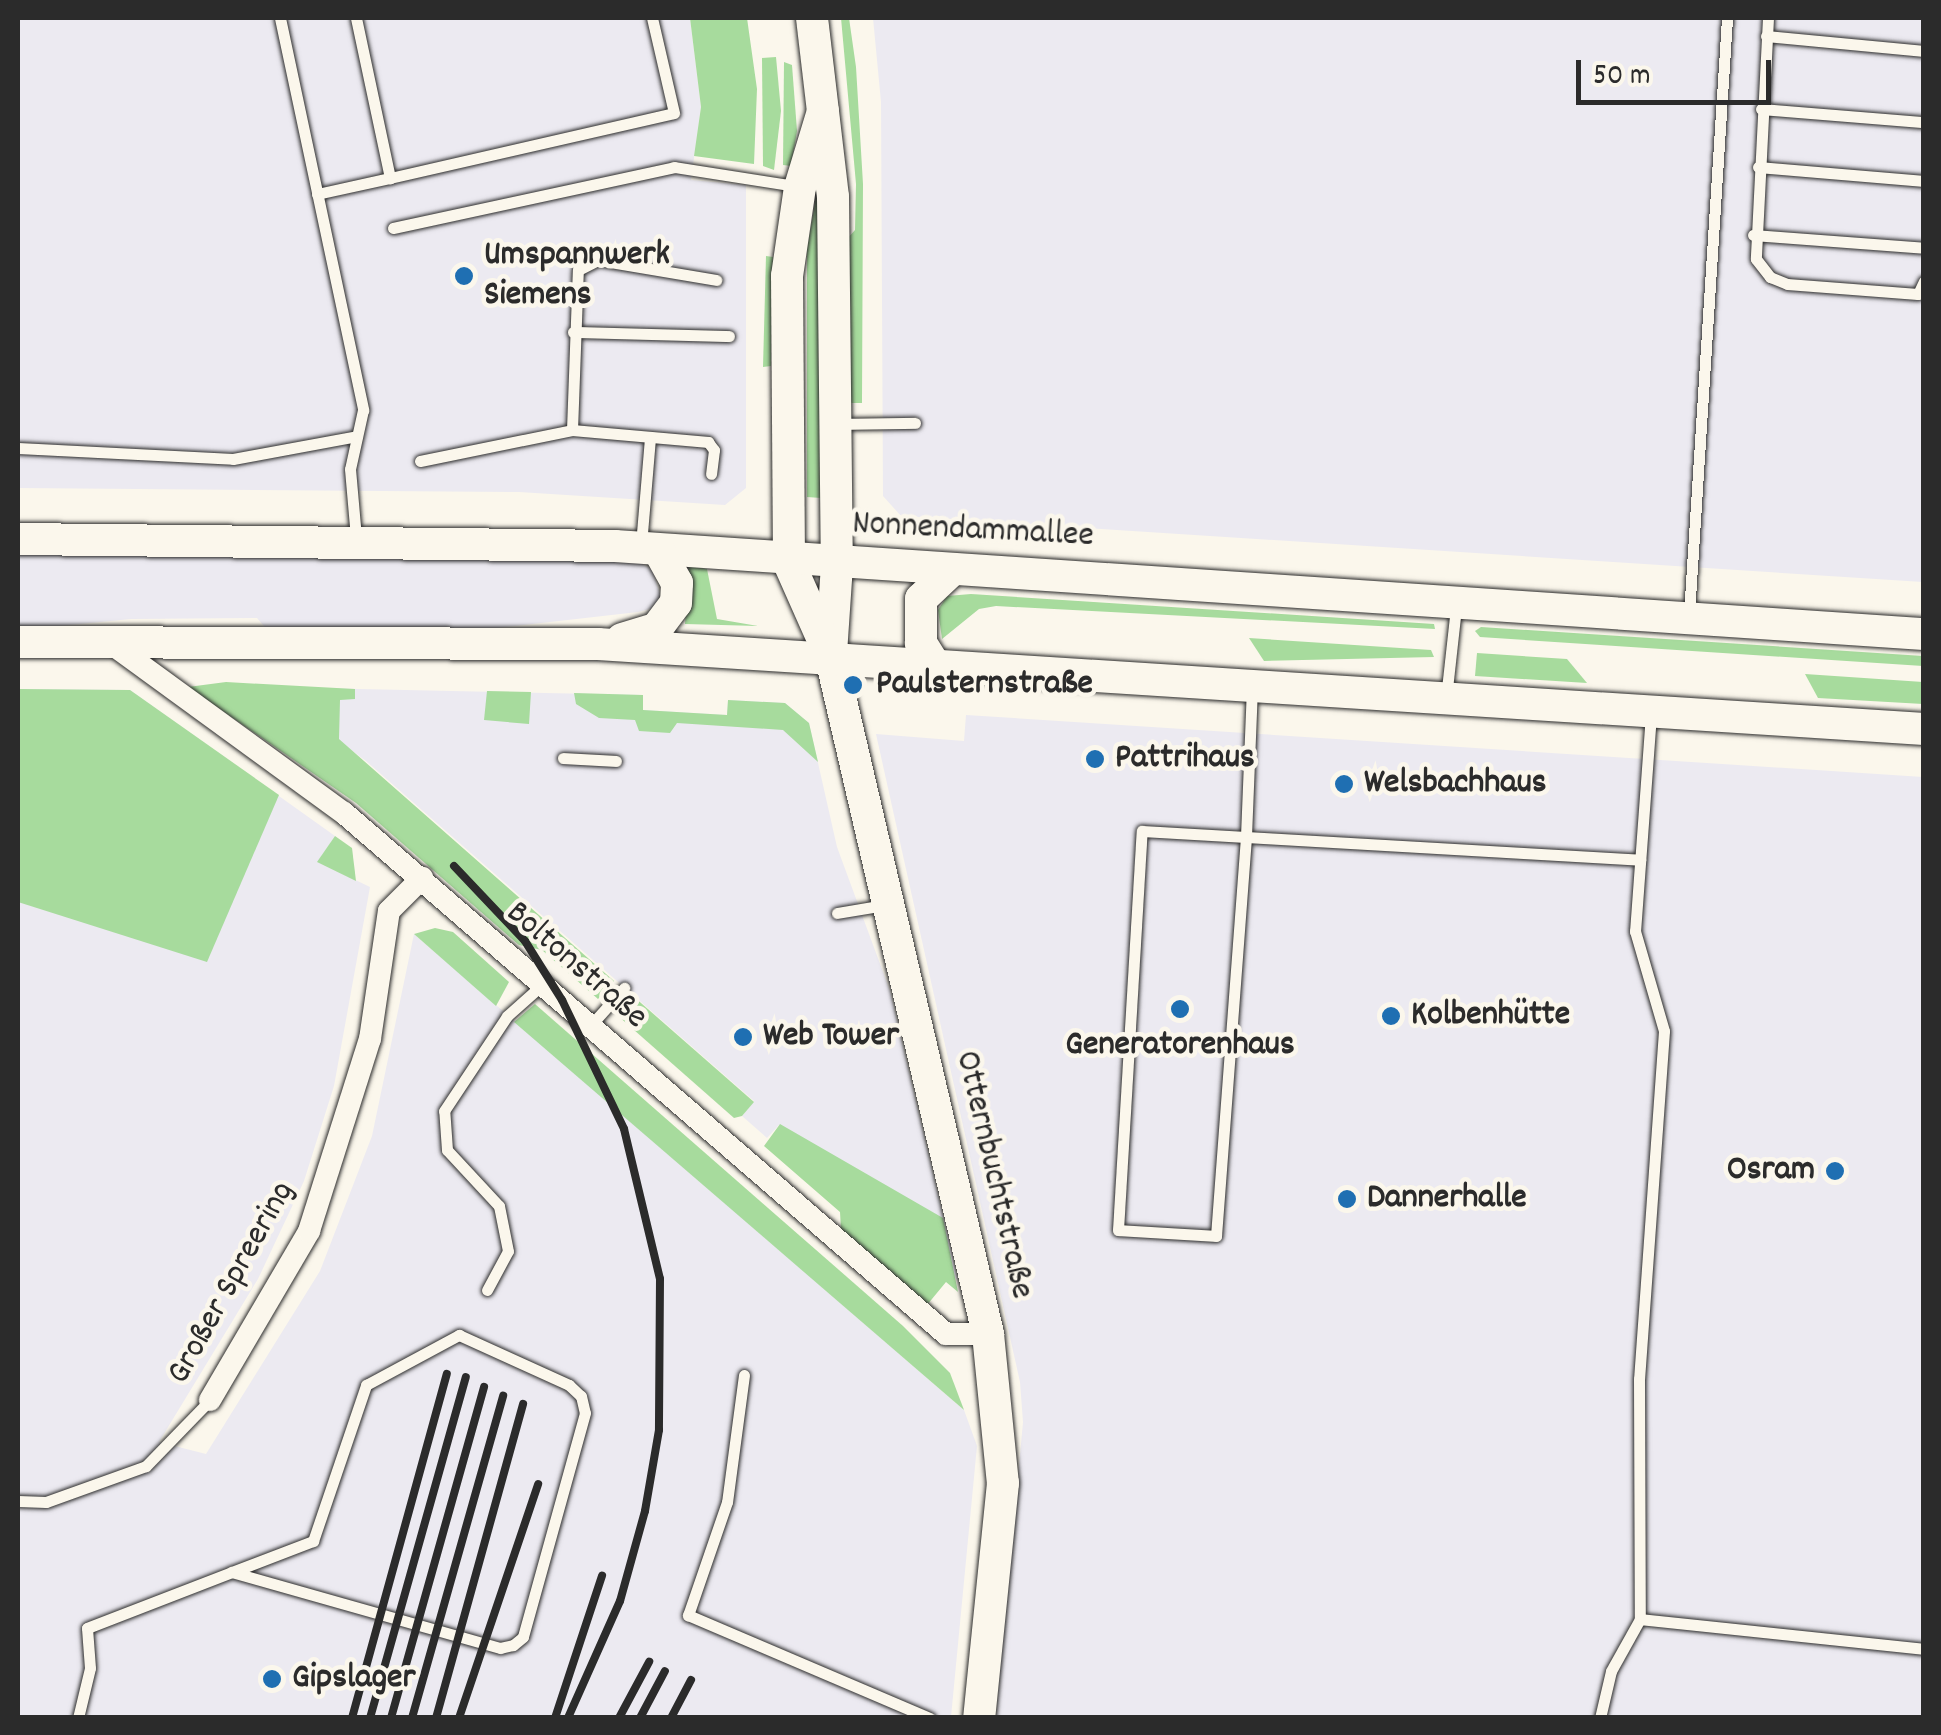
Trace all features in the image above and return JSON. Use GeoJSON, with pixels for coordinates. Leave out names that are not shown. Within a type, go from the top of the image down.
{"type":"FeatureCollection","features":[{"type":"Feature","properties":{"kind":"main road"},"geometry":{"type":"LineString","coordinates":[[812,18],[833,197],[837,565],[831,658]]}},
{"type":"Feature","properties":{"kind":"main road"},"geometry":{"type":"LineString","coordinates":[[823,112],[800,187],[787,276],[788,563],[831,658]]}},
{"type":"Feature","properties":{"kind":"main road","name":"Nonnendammallee"},"geometry":{"type":"LineString","coordinates":[[18,539],[650,550],[788,563],[953,569],[1924,634]]}},
{"type":"Feature","properties":{"kind":"main road"},"geometry":{"type":"LineString","coordinates":[[18,642],[560,650],[598,644],[668,620],[676,583],[650,550]]}},
{"type":"Feature","properties":{"kind":"main road"},"geometry":{"type":"LineString","coordinates":[[934,664],[921,643],[921,599],[953,569]]}},
{"type":"Feature","properties":{"kind":"main road"},"geometry":{"type":"LineString","coordinates":[[598,644],[1924,729]]}},
{"type":"Feature","properties":{"kind":"main road","name":"Otternbuchtstraße"},"geometry":{"type":"LineString","coordinates":[[831,658],[988,1334],[1003,1483],[979,1718]]}},
{"type":"Feature","properties":{"kind":"street","name":"Boltonstraße"},"geometry":{"type":"LineString","coordinates":[[112,644],[373,836],[946,1334],[988,1334]]}},
{"type":"Feature","properties":{"kind":"street","name":"Großer Spreering"},"geometry":{"type":"LineString","coordinates":[[210,1400],[309,1231],[370,1038],[390,911],[422,878]]}},
{"type":"Feature","properties":{"kind":"lane"},"geometry":{"type":"LineString","coordinates":[[280,18],[363,410],[350,469],[356,542]]}},
{"type":"Feature","properties":{"kind":"lane"},"geometry":{"type":"LineString","coordinates":[[356,18],[390,178]]}},
{"type":"Feature","properties":{"kind":"lane"},"geometry":{"type":"LineString","coordinates":[[317,194],[674,113],[652,18]]}},
{"type":"Feature","properties":{"kind":"lane"},"geometry":{"type":"LineString","coordinates":[[1689,618],[1727,18]]}},
{"type":"Feature","properties":{"kind":"lane"},"geometry":{"type":"LineString","coordinates":[[1768,18],[1753,235],[1756,259],[1770,277],[1787,284],[1918,294],[1924,280]]}},
{"type":"Feature","properties":{"kind":"lane"},"geometry":{"type":"LineString","coordinates":[[1766,36],[1924,50]]}},
{"type":"Feature","properties":{"kind":"lane"},"geometry":{"type":"LineString","coordinates":[[1762,109],[1924,122]]}},
{"type":"Feature","properties":{"kind":"lane"},"geometry":{"type":"LineString","coordinates":[[393,228],[674,166],[800,187]]}},
{"type":"Feature","properties":{"kind":"lane"},"geometry":{"type":"LineString","coordinates":[[1758,167],[1924,181]]}},
{"type":"Feature","properties":{"kind":"lane"},"geometry":{"type":"LineString","coordinates":[[1753,235],[1924,248]]}},
{"type":"Feature","properties":{"kind":"lane"},"geometry":{"type":"LineString","coordinates":[[572,430],[575,274],[598,260],[716,280]]}},
{"type":"Feature","properties":{"kind":"lane"},"geometry":{"type":"LineString","coordinates":[[573,332],[728,336]]}},
{"type":"Feature","properties":{"kind":"lane"},"geometry":{"type":"LineString","coordinates":[[834,424],[915,423]]}},
{"type":"Feature","properties":{"kind":"lane"},"geometry":{"type":"LineString","coordinates":[[420,461],[572,430],[713,445],[711,474]]}},
{"type":"Feature","properties":{"kind":"lane"},"geometry":{"type":"LineString","coordinates":[[18,448],[234,458],[357,436]]}},
{"type":"Feature","properties":{"kind":"lane"},"geometry":{"type":"LineString","coordinates":[[650,437],[650,550]]}},
{"type":"Feature","properties":{"kind":"lane"},"geometry":{"type":"LineString","coordinates":[[1446,699],[1457,602]]}},
{"type":"Feature","properties":{"kind":"lane"},"geometry":{"type":"LineString","coordinates":[[1252,686],[1246,837],[1216,1236],[1118,1230],[1142,832],[1246,837],[1640,860]]}},
{"type":"Feature","properties":{"kind":"lane"},"geometry":{"type":"LineString","coordinates":[[1600,1718],[1611,1671],[1640,1619],[1639,1379],[1664,1031],[1634,931],[1651,712]]}},
{"type":"Feature","properties":{"kind":"lane"},"geometry":{"type":"LineString","coordinates":[[563,758],[616,761]]}},
{"type":"Feature","properties":{"kind":"lane"},"geometry":{"type":"LineString","coordinates":[[837,914],[889,904]]}},
{"type":"Feature","properties":{"kind":"lane"},"geometry":{"type":"LineString","coordinates":[[486,1290],[508,1252],[499,1206],[448,1150],[444,1111],[507,1016],[544,984]]}},
{"type":"Feature","properties":{"kind":"lane"},"geometry":{"type":"LineString","coordinates":[[591,1025],[624,988]]}},
{"type":"Feature","properties":{"kind":"lane"},"geometry":{"type":"LineString","coordinates":[[78,1718],[90,1668],[87,1628],[313,1540],[366,1384],[459,1335],[569,1385],[580,1396],[580,1432],[523,1637],[513,1646],[500,1648],[232,1572]]}},
{"type":"Feature","properties":{"kind":"lane"},"geometry":{"type":"LineString","coordinates":[[744,1376],[727,1502],[688,1614],[930,1718]]}},
{"type":"Feature","properties":{"kind":"lane","name":"Großer Spreering"},"geometry":{"type":"LineString","coordinates":[[18,1501],[46,1502],[146,1466],[210,1400]]}},
{"type":"Feature","properties":{"kind":"lane"},"geometry":{"type":"LineString","coordinates":[[1640,1619],[1924,1648]]}},
{"type":"Feature","properties":{"kind":"shaded area"},"geometry":{"type":"Polygon","coordinates":[[[18,18],[690,18],[701,107],[691,180],[746,185],[746,488],[725,505],[519,492],[18,488],[18,18]]]}},
{"type":"Feature","properties":{"kind":"shaded area"},"geometry":{"type":"Polygon","coordinates":[[[873,18],[1923,18],[1923,582],[901,516],[883,496],[881,102],[873,18]]]}},
{"type":"Feature","properties":{"kind":"shaded area"},"geometry":{"type":"Polygon","coordinates":[[[18,551],[637,562],[652,569],[661,597],[654,608],[638,612],[479,630],[269,632],[257,618],[131,619],[18,630],[18,551]]]}},
{"type":"Feature","properties":{"kind":"shaded area"},"geometry":{"type":"Polygon","coordinates":[[[266,687],[643,695],[643,710],[727,715],[728,700],[785,703],[809,723],[837,847],[890,991],[958,1280],[779,1125],[767,1138],[742,1116],[754,1101],[366,761],[266,687]]]}},
{"type":"Feature","properties":{"kind":"shaded area"},"geometry":{"type":"Polygon","coordinates":[[[18,689],[130,690],[335,836],[318,862],[370,887],[334,1086],[304,1181],[258,1279],[159,1442],[206,1454],[320,1271],[372,1136],[414,934],[964,1410],[977,1446],[951,1717],[18,1718],[18,689]]]}},
{"type":"Feature","properties":{"kind":"shaded area"},"geometry":{"type":"Polygon","coordinates":[[[966,715],[1923,777],[1923,1717],[996,1717],[1023,1422],[1020,1382],[876,734],[964,741],[966,715]]]}},
{"type":"Feature","properties":{"kind":"green space"},"geometry":{"type":"Polygon","coordinates":[[[690,18],[747,18],[757,89],[754,164],[694,156],[701,107],[690,18]]]}},
{"type":"Feature","properties":{"kind":"green space"},"geometry":{"type":"Polygon","coordinates":[[[841,18],[849,18],[856,67],[863,184],[862,403],[848,403],[847,239],[855,230],[856,184],[841,18]]]}},
{"type":"Feature","properties":{"kind":"green space"},"geometry":{"type":"Polygon","coordinates":[[[776,57],[781,111],[774,170],[763,166],[762,58],[776,57]]]}},
{"type":"Feature","properties":{"kind":"green space"},"geometry":{"type":"Polygon","coordinates":[[[784,62],[792,65],[797,131],[791,166],[783,165],[784,62]]]}},
{"type":"Feature","properties":{"kind":"green space"},"geometry":{"type":"Polygon","coordinates":[[[816,198],[821,498],[807,497],[807,248],[816,198]]]}},
{"type":"Feature","properties":{"kind":"green space"},"geometry":{"type":"Polygon","coordinates":[[[766,256],[773,257],[771,366],[763,367],[766,256]]]}},
{"type":"Feature","properties":{"kind":"green space"},"geometry":{"type":"Polygon","coordinates":[[[689,566],[707,569],[717,619],[758,626],[685,624],[689,566]]]}},
{"type":"Feature","properties":{"kind":"green space"},"geometry":{"type":"Polygon","coordinates":[[[971,594],[1434,624],[1435,629],[996,606],[979,609],[942,639],[938,610],[947,596],[971,594]]]}},
{"type":"Feature","properties":{"kind":"green space"},"geometry":{"type":"Polygon","coordinates":[[[1481,627],[1923,656],[1923,666],[1480,637],[1475,631],[1481,627]]]}},
{"type":"Feature","properties":{"kind":"green space"},"geometry":{"type":"Polygon","coordinates":[[[1249,638],[1431,650],[1434,657],[1264,661],[1249,638]]]}},
{"type":"Feature","properties":{"kind":"green space"},"geometry":{"type":"Polygon","coordinates":[[[1477,653],[1567,659],[1587,683],[1475,676],[1477,653]]]}},
{"type":"Feature","properties":{"kind":"green space"},"geometry":{"type":"Polygon","coordinates":[[[1805,674],[1923,682],[1923,704],[1818,698],[1805,674]]]}},
{"type":"Feature","properties":{"kind":"green space"},"geometry":{"type":"Polygon","coordinates":[[[226,682],[355,689],[355,699],[340,700],[339,739],[614,981],[598,999],[542,950],[519,945],[356,803],[188,687],[226,682]]]}},
{"type":"Feature","properties":{"kind":"green space"},"geometry":{"type":"Polygon","coordinates":[[[18,689],[130,690],[279,795],[207,962],[18,902],[18,689]]]}},
{"type":"Feature","properties":{"kind":"green space"},"geometry":{"type":"Polygon","coordinates":[[[487,691],[531,692],[529,724],[484,720],[487,691]]]}},
{"type":"Feature","properties":{"kind":"green space"},"geometry":{"type":"Polygon","coordinates":[[[574,693],[643,695],[643,710],[727,715],[728,700],[785,703],[809,723],[818,762],[783,730],[677,723],[670,733],[639,731],[635,720],[599,718],[576,704],[574,693]]]}},
{"type":"Feature","properties":{"kind":"green space"},"geometry":{"type":"Polygon","coordinates":[[[335,836],[352,848],[356,881],[317,862],[335,836]]]}},
{"type":"Feature","properties":{"kind":"green space"},"geometry":{"type":"Polygon","coordinates":[[[435,928],[453,932],[509,982],[496,1006],[414,934],[435,928]]]}},
{"type":"Feature","properties":{"kind":"green space"},"geometry":{"type":"Polygon","coordinates":[[[633,996],[754,1102],[742,1116],[734,1118],[617,1015],[633,996]]]}},
{"type":"Feature","properties":{"kind":"green space"},"geometry":{"type":"Polygon","coordinates":[[[535,1004],[903,1326],[950,1373],[964,1410],[514,1022],[535,1004]]]}},
{"type":"Feature","properties":{"kind":"green space"},"geometry":{"type":"Polygon","coordinates":[[[780,1124],[943,1218],[958,1292],[946,1282],[927,1305],[841,1229],[840,1212],[764,1146],[780,1124]]]}},
{"type":"Feature","properties":{"kind":"railway"},"geometry":{"type":"LineString","coordinates":[[454,866],[525,941],[562,1000],[624,1129],[660,1279],[659,1430],[645,1511],[620,1601],[568,1718]]}},
{"type":"Feature","properties":{"kind":"railway"},"geometry":{"type":"LineString","coordinates":[[352,1718],[447,1374]]}},
{"type":"Feature","properties":{"kind":"railway"},"geometry":{"type":"LineString","coordinates":[[370,1718],[466,1377]]}},
{"type":"Feature","properties":{"kind":"railway"},"geometry":{"type":"LineString","coordinates":[[391,1718],[484,1387]]}},
{"type":"Feature","properties":{"kind":"railway"},"geometry":{"type":"LineString","coordinates":[[412,1718],[503,1396]]}},
{"type":"Feature","properties":{"kind":"railway"},"geometry":{"type":"LineString","coordinates":[[436,1718],[523,1404]]}},
{"type":"Feature","properties":{"kind":"railway"},"geometry":{"type":"LineString","coordinates":[[459,1718],[538,1484]]}},
{"type":"Feature","properties":{"kind":"railway"},"geometry":{"type":"LineString","coordinates":[[555,1718],[602,1576]]}},
{"type":"Feature","properties":{"kind":"railway"},"geometry":{"type":"LineString","coordinates":[[619,1718],[649,1662]]}},
{"type":"Feature","properties":{"kind":"railway"},"geometry":{"type":"LineString","coordinates":[[640,1718],[665,1671]]}},
{"type":"Feature","properties":{"kind":"railway"},"geometry":{"type":"LineString","coordinates":[[671,1718],[691,1680]]}},
{"type":"Feature","properties":{"kind":"place","name":"Umspannwerk Siemens"},"geometry":{"type":"Point","coordinates":[464,276]}},
{"type":"Feature","properties":{"kind":"place","name":"Paulsternstraße"},"geometry":{"type":"Point","coordinates":[853,685]}},
{"type":"Feature","properties":{"kind":"place","name":"Pattrihaus"},"geometry":{"type":"Point","coordinates":[1095,759]}},
{"type":"Feature","properties":{"kind":"place","name":"Welsbachhaus"},"geometry":{"type":"Point","coordinates":[1344,784]}},
{"type":"Feature","properties":{"kind":"place","name":"Generatorenhaus"},"geometry":{"type":"Point","coordinates":[1180,1009]}},
{"type":"Feature","properties":{"kind":"place","name":"Kolbenhütte"},"geometry":{"type":"Point","coordinates":[1391,1016]}},
{"type":"Feature","properties":{"kind":"place","name":"Web Tower"},"geometry":{"type":"Point","coordinates":[743,1037]}},
{"type":"Feature","properties":{"kind":"place","name":"Osram"},"geometry":{"type":"Point","coordinates":[1835,1171]}},
{"type":"Feature","properties":{"kind":"place","name":"Dannerhalle"},"geometry":{"type":"Point","coordinates":[1347,1199]}},
{"type":"Feature","properties":{"kind":"place","name":"Gipslager"},"geometry":{"type":"Point","coordinates":[272,1679]}}]}
